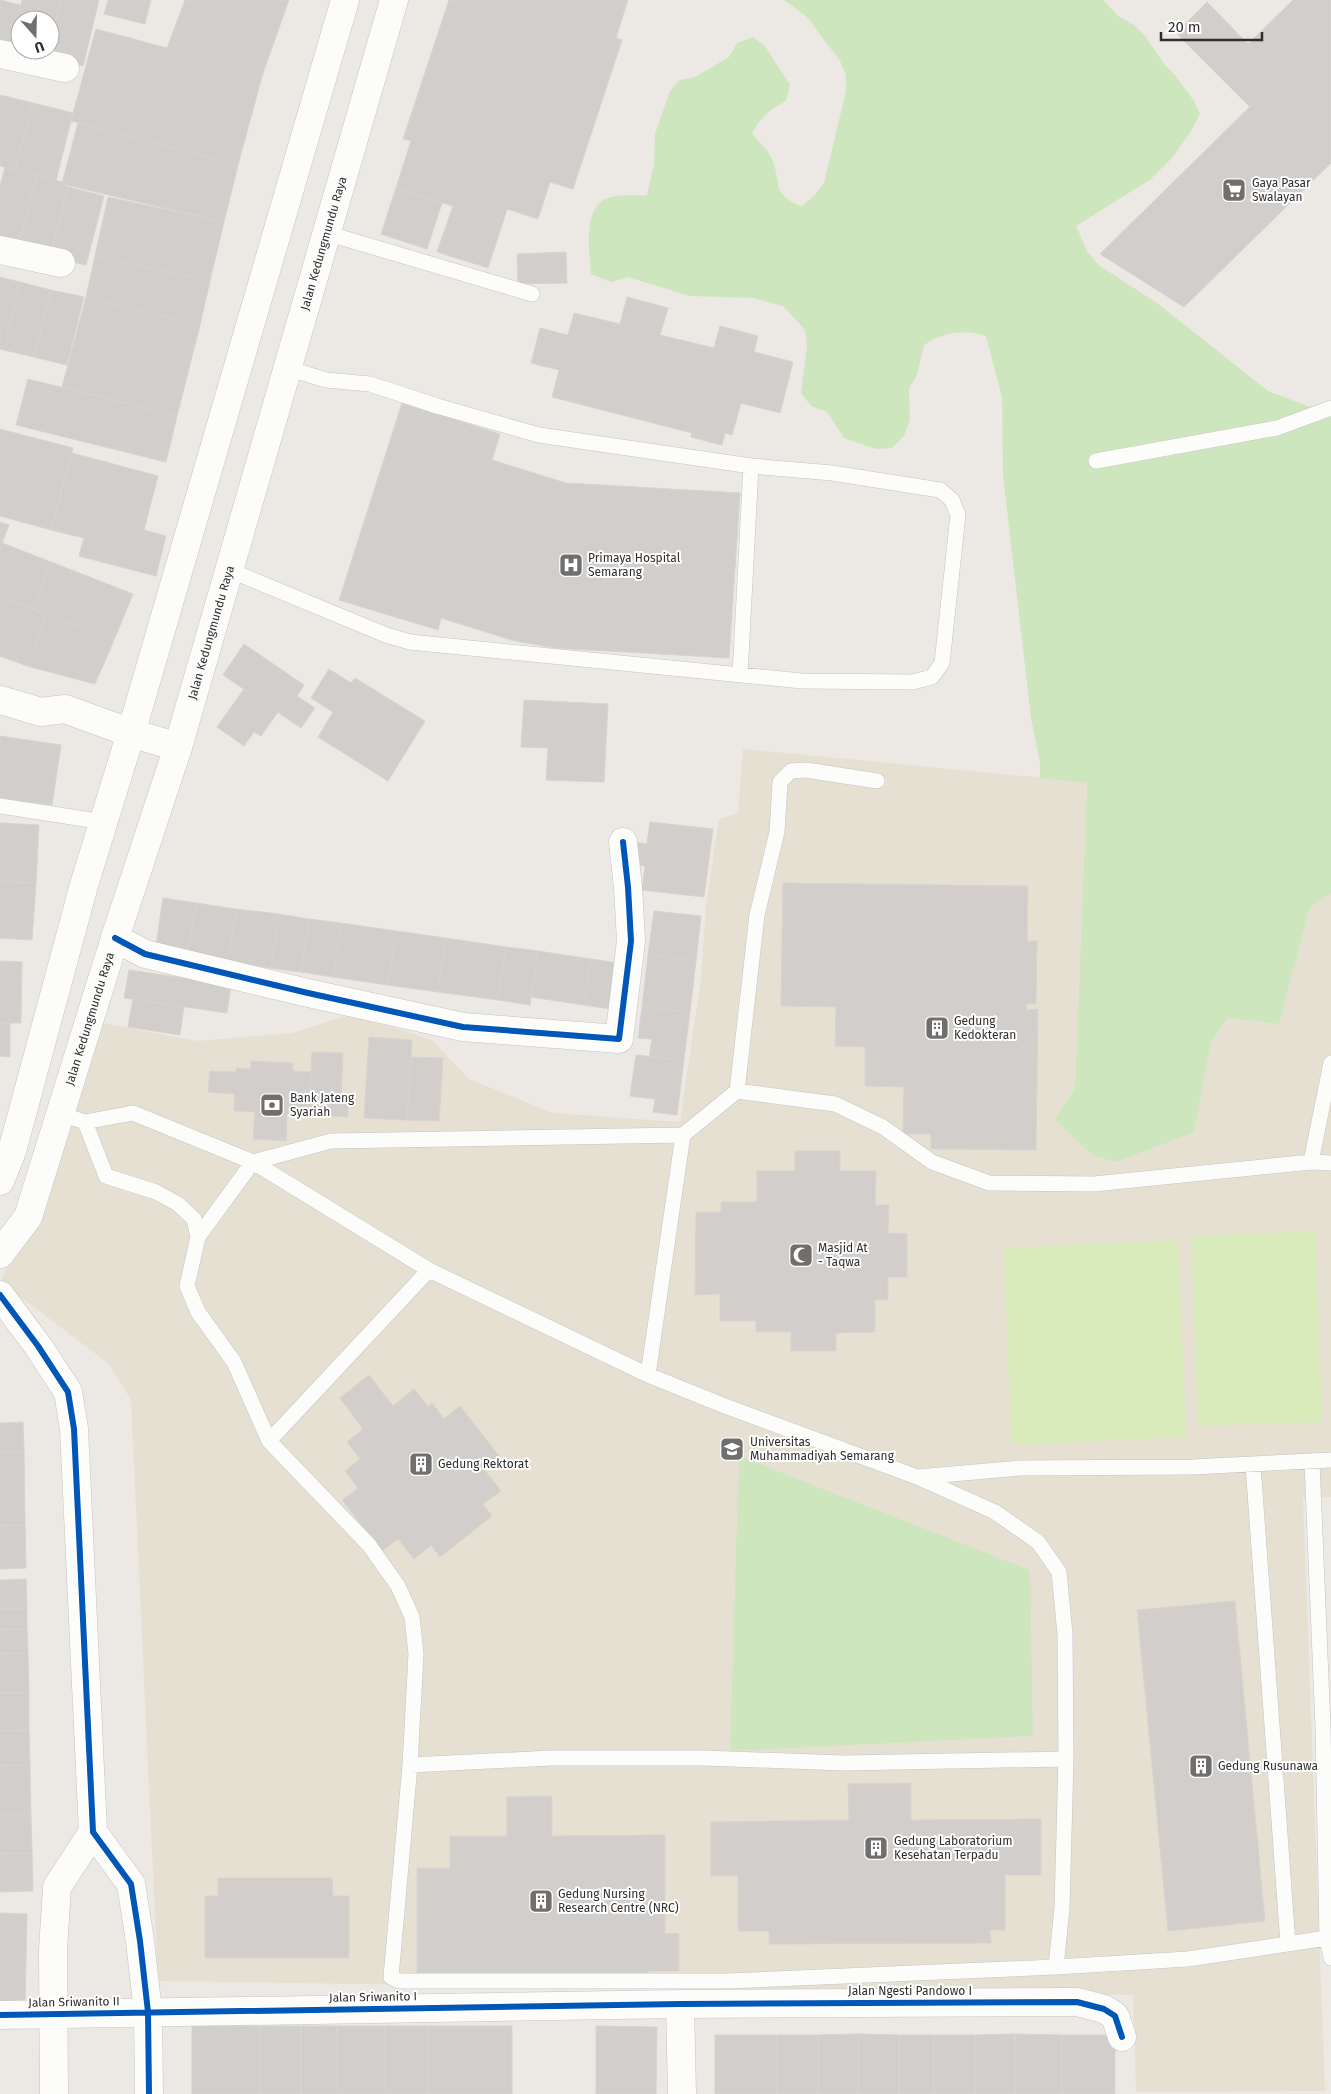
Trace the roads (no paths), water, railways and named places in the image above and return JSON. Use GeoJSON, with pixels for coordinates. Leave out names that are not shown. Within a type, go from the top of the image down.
{"type":"FeatureCollection","features":[{"type":"Feature","properties":{"kind":"street"},"geometry":{"type":"LineString","coordinates":[[0,1181],[12,1151],[84,885],[131,733],[345,0]]}},
{"type":"Feature","properties":{"kind":"street","name":"Jalan Kedungmundu Raya"},"geometry":{"type":"LineString","coordinates":[[0,1254],[28,1217],[73,1118],[116,938],[178,747],[394,0]]}},
{"type":"Feature","properties":{"kind":"street"},"geometry":{"type":"LineString","coordinates":[[0,54],[65,68]]}},
{"type":"Feature","properties":{"kind":"street"},"geometry":{"type":"LineString","coordinates":[[0,250],[61,263]]}},
{"type":"Feature","properties":{"kind":"street"},"geometry":{"type":"LineString","coordinates":[[0,684],[47,693],[65,709],[131,733],[178,747]]}},
{"type":"Feature","properties":{"kind":"street"},"geometry":{"type":"LineString","coordinates":[[0,700],[41,712],[65,709]]}},
{"type":"Feature","properties":{"kind":"street"},"geometry":{"type":"LineString","coordinates":[[116,938],[145,954],[463,1028],[619,1039],[631,941],[623,842]]}},
{"type":"Feature","properties":{"kind":"street"},"geometry":{"type":"LineString","coordinates":[[25,1104],[73,1118]]}},
{"type":"Feature","properties":{"kind":"street"},"geometry":{"type":"LineString","coordinates":[[0,1294],[38,1346],[68,1392],[74,1429],[93,1832],[131,1884],[148,2012],[149,2094]]}},
{"type":"Feature","properties":{"kind":"street"},"geometry":{"type":"LineString","coordinates":[[54,2094],[53,1950],[57,1887],[93,1832]]}},
{"type":"Feature","properties":{"kind":"street","name":"Jalan Ngesti Pandowo I"},"geometry":{"type":"LineString","coordinates":[[680,2004],[1077,2002],[1104,2009],[1115,2016],[1122,2037]]}},
{"type":"Feature","properties":{"kind":"street"},"geometry":{"type":"LineString","coordinates":[[680,2004],[682,2094]]}},
{"type":"Feature","properties":{"kind":"street","name":"Jalan Sriwanito I"},"geometry":{"type":"LineString","coordinates":[[148,2012],[680,2004]]}},
{"type":"Feature","properties":{"kind":"street","name":"Jalan Sriwanito II"},"geometry":{"type":"LineString","coordinates":[[0,2014],[148,2012]]}},
{"type":"Feature","properties":{"kind":"lane"},"geometry":{"type":"LineString","coordinates":[[326,233],[532,294]]}},
{"type":"Feature","properties":{"kind":"lane"},"geometry":{"type":"LineString","coordinates":[[229,570],[386,635],[410,642],[802,681],[912,682],[932,677],[942,663],[958,516],[952,500],[940,490],[832,473],[751,466],[539,435],[437,406],[370,384],[326,380],[287,368]]}},
{"type":"Feature","properties":{"kind":"lane"},"geometry":{"type":"LineString","coordinates":[[1096,461],[1277,428],[1331,408]]}},
{"type":"Feature","properties":{"kind":"lane"},"geometry":{"type":"LineString","coordinates":[[740,675],[751,466]]}},
{"type":"Feature","properties":{"kind":"lane"},"geometry":{"type":"LineString","coordinates":[[876,781],[806,770],[792,772],[780,782],[777,832],[757,915],[737,1091],[683,1134],[331,1141],[253,1162],[198,1237],[187,1286],[198,1312],[234,1362],[269,1441],[368,1545],[398,1586],[412,1617],[416,1654],[410,1765],[391,1977],[395,1980],[728,1981],[1056,1967],[1188,1958],[1327,1938]]}},
{"type":"Feature","properties":{"kind":"lane"},"geometry":{"type":"LineString","coordinates":[[0,806],[104,822]]}},
{"type":"Feature","properties":{"kind":"lane"},"geometry":{"type":"LineString","coordinates":[[1311,1162],[1331,1063]]}},
{"type":"Feature","properties":{"kind":"lane"},"geometry":{"type":"LineString","coordinates":[[737,1091],[835,1104],[883,1127],[932,1162],[989,1183],[1094,1184],[1311,1162],[1331,1163]]}},
{"type":"Feature","properties":{"kind":"lane"},"geometry":{"type":"LineString","coordinates":[[198,1237],[194,1220],[178,1204],[156,1192],[106,1176],[73,1118],[133,1113],[253,1162],[429,1270],[648,1375],[725,1406],[917,1477],[996,1512],[1038,1542],[1059,1572],[1065,1634],[1066,1759],[1062,1908],[1056,1967]]}},
{"type":"Feature","properties":{"kind":"lane"},"geometry":{"type":"LineString","coordinates":[[648,1375],[683,1134]]}},
{"type":"Feature","properties":{"kind":"lane"},"geometry":{"type":"LineString","coordinates":[[269,1441],[429,1270]]}},
{"type":"Feature","properties":{"kind":"lane"},"geometry":{"type":"LineString","coordinates":[[917,1477],[1020,1468],[1192,1467],[1331,1460]]}},
{"type":"Feature","properties":{"kind":"lane"},"geometry":{"type":"LineString","coordinates":[[1312,1462],[1323,1727],[1327,1938],[1331,1958]]}},
{"type":"Feature","properties":{"kind":"lane"},"geometry":{"type":"LineString","coordinates":[[1253,1465],[1288,1944]]}},
{"type":"Feature","properties":{"kind":"lane"},"geometry":{"type":"LineString","coordinates":[[410,1765],[551,1758],[704,1758],[844,1762],[1066,1759]]}},
{"type":"Feature","properties":{"kind":"place","name":"Gaya Pasar Swalayan"},"geometry":{"type":"Point","coordinates":[1234,190]}},
{"type":"Feature","properties":{"kind":"place","name":"Primaya Hospital Semarang"},"geometry":{"type":"Point","coordinates":[571,565]}},
{"type":"Feature","properties":{"kind":"place","name":"Gedung Kedokteran"},"geometry":{"type":"Point","coordinates":[937,1028]}},
{"type":"Feature","properties":{"kind":"place","name":"Bank Jateng Syariah"},"geometry":{"type":"Point","coordinates":[272,1105]}},
{"type":"Feature","properties":{"kind":"place","name":"Masjid At - Taqwa"},"geometry":{"type":"Point","coordinates":[801,1255]}},
{"type":"Feature","properties":{"kind":"place","name":"Universitas Muhammadiyah Semarang"},"geometry":{"type":"Point","coordinates":[732,1449]}},
{"type":"Feature","properties":{"kind":"place","name":"Gedung Rektorat"},"geometry":{"type":"Point","coordinates":[421,1464]}},
{"type":"Feature","properties":{"kind":"place","name":"Gedung Rusunawa"},"geometry":{"type":"Point","coordinates":[1201,1766]}},
{"type":"Feature","properties":{"kind":"place","name":"Gedung Laboratorium Kesehatan Terpadu"},"geometry":{"type":"Point","coordinates":[876,1848]}},
{"type":"Feature","properties":{"kind":"place","name":"Gedung Nursing Research Centre (NRC)"},"geometry":{"type":"Point","coordinates":[541,1901]}}]}
